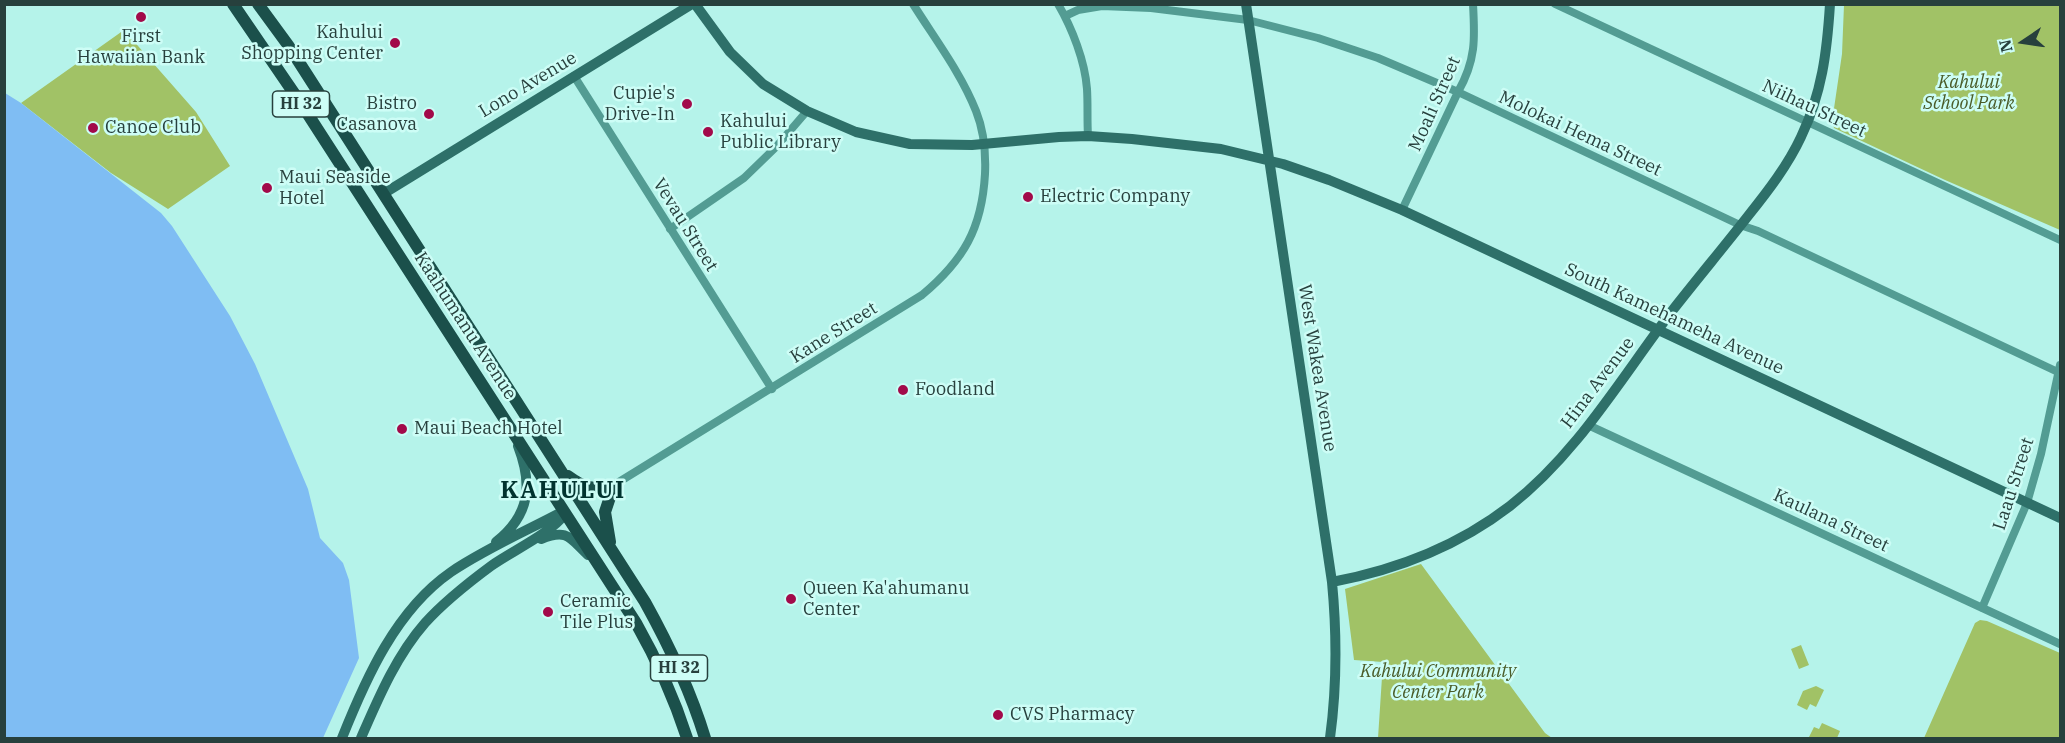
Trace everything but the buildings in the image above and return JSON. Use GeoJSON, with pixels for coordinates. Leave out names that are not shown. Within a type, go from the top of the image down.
{"type":"FeatureCollection","features":[{"type":"Feature","properties":{"kind":"main road","name":"Kaahumanu Avenue"},"geometry":{"type":"LineString","coordinates":[[233,4],[366,204],[636,623],[656,660],[687,738]]}},
{"type":"Feature","properties":{"kind":"main road","name":"Kaahumanu Avenue"},"geometry":{"type":"LineString","coordinates":[[258,4],[288,45],[645,602],[673,652],[695,705],[705,738]]}},
{"type":"Feature","properties":{"kind":"main road"},"geometry":{"type":"LineString","coordinates":[[270,57],[288,45]]}},
{"type":"Feature","properties":{"kind":"main road"},"geometry":{"type":"LineString","coordinates":[[366,204],[383,194]]}},
{"type":"Feature","properties":{"kind":"main road"},"geometry":{"type":"LineString","coordinates":[[463,356],[479,345]]}},
{"type":"Feature","properties":{"kind":"main road"},"geometry":{"type":"LineString","coordinates":[[561,472],[587,488],[614,485]]}},
{"type":"Feature","properties":{"kind":"main road"},"geometry":{"type":"LineString","coordinates":[[565,514],[614,485]]}},
{"type":"Feature","properties":{"kind":"main road"},"geometry":{"type":"LineString","coordinates":[[614,485],[605,512],[614,552]]}},
{"type":"Feature","properties":{"kind":"street","name":"Lono Avenue"},"geometry":{"type":"LineString","coordinates":[[383,194],[694,4]]}},
{"type":"Feature","properties":{"kind":"street","name":"South Kamehameha Avenue"},"geometry":{"type":"LineString","coordinates":[[694,4],[730,52],[751,74],[776,94],[807,111],[856,132],[910,144],[985,144],[1088,136],[1132,139],[1221,149],[1329,180],[1402,210],[2061,518]]}},
{"type":"Feature","properties":{"kind":"street","name":"Kane Street"},"geometry":{"type":"LineString","coordinates":[[614,485],[916,299],[949,270],[970,239],[980,215],[984,196],[985,144],[977,113],[969,95],[913,4]]}},
{"type":"Feature","properties":{"kind":"street"},"geometry":{"type":"LineString","coordinates":[[1058,4],[1080,55],[1087,86],[1088,136]]}},
{"type":"Feature","properties":{"kind":"street","name":"West Wakea Avenue"},"geometry":{"type":"LineString","coordinates":[[1246,4],[1332,582],[1337,643],[1330,738]]}},
{"type":"Feature","properties":{"kind":"street","name":"Moali Street"},"geometry":{"type":"LineString","coordinates":[[1402,210],[1458,92],[1469,74],[1473,54],[1473,4]]}},
{"type":"Feature","properties":{"kind":"street","name":"Niihau Street"},"geometry":{"type":"LineString","coordinates":[[1555,4],[2061,240]]}},
{"type":"Feature","properties":{"kind":"street","name":"Hina Avenue"},"geometry":{"type":"LineString","coordinates":[[1332,582],[1397,566],[1441,548],[1483,525],[1530,489],[1569,450],[1658,329],[1787,163],[1808,122],[1824,71],[1830,4]]}},
{"type":"Feature","properties":{"kind":"street","name":"Molokai Hema Street"},"geometry":{"type":"LineString","coordinates":[[1065,16],[1078,10],[1102,6],[1151,8],[1248,20],[1318,38],[1378,57],[2060,370]]}},
{"type":"Feature","properties":{"kind":"street","name":"Vevau Street"},"geometry":{"type":"LineString","coordinates":[[574,76],[772,389]]}},
{"type":"Feature","properties":{"kind":"street"},"geometry":{"type":"LineString","coordinates":[[670,230],[744,178],[776,147],[807,111]]}},
{"type":"Feature","properties":{"kind":"street","name":"Laau Street"},"geometry":{"type":"LineString","coordinates":[[1982,608],[2026,503],[2041,454],[2060,370]]}},
{"type":"Feature","properties":{"kind":"street","name":"Kaulana Street"},"geometry":{"type":"LineString","coordinates":[[1588,425],[2061,644]]}},
{"type":"Feature","properties":{"kind":"street"},"geometry":{"type":"LineString","coordinates":[[472,560],[507,532],[525,503],[527,492],[525,470],[512,432]]}},
{"type":"Feature","properties":{"kind":"street"},"geometry":{"type":"LineString","coordinates":[[342,738],[369,675],[395,632],[419,602],[450,573],[560,513],[565,514]]}},
{"type":"Feature","properties":{"kind":"street"},"geometry":{"type":"LineString","coordinates":[[361,738],[385,686],[409,644],[433,616],[464,586],[556,524],[565,514]]}},
{"type":"Feature","properties":{"kind":"street"},"geometry":{"type":"LineString","coordinates":[[516,549],[552,535],[563,534],[573,539],[594,560]]}},
{"type":"Feature","properties":{"kind":"street"},"geometry":{"type":"LineString","coordinates":[[419,602],[433,616]]}},
{"type":"Feature","properties":{"kind":"green space","name":"Kahului School Park"},"geometry":{"type":"Polygon","coordinates":[[[1844,5],[2060,5],[2060,230],[1834,128],[1832,122],[1842,54],[1844,5]]]}},
{"type":"Feature","properties":{"kind":"green space"},"geometry":{"type":"Polygon","coordinates":[[[124,30],[196,112],[230,166],[168,209],[111,173],[21,103],[124,30]]]}},
{"type":"Feature","properties":{"kind":"green space","name":"Kahului Community Center Park"},"geometry":{"type":"Polygon","coordinates":[[[1421,564],[1545,733],[1552,738],[1378,738],[1383,662],[1354,660],[1345,589],[1421,564]]]}},
{"type":"Feature","properties":{"kind":"green space"},"geometry":{"type":"Polygon","coordinates":[[[1980,620],[2060,653],[2060,738],[1924,738],[1975,623],[1980,620]]]}},
{"type":"Feature","properties":{"kind":"green space"},"geometry":{"type":"Polygon","coordinates":[[[1801,645],[1809,665],[1799,669],[1791,649],[1801,645]]]}},
{"type":"Feature","properties":{"kind":"green space"},"geometry":{"type":"Polygon","coordinates":[[[1816,686],[1824,690],[1816,707],[1810,704],[1807,710],[1797,705],[1803,691],[1816,686]]]}},
{"type":"Feature","properties":{"kind":"green space"},"geometry":{"type":"Polygon","coordinates":[[[1822,723],[1840,731],[1837,738],[1809,737],[1814,727],[1819,729],[1822,723]]]}},
{"type":"Feature","properties":{"kind":"water"},"geometry":{"type":"Polygon","coordinates":[[[5,93],[21,103],[161,213],[172,226],[230,316],[255,364],[308,489],[320,538],[343,563],[349,580],[359,658],[323,738],[5,738],[5,93]]]}},
{"type":"Feature","properties":{"kind":"place","name":"First Hawaiian Bank"},"geometry":{"type":"Point","coordinates":[141,17]}},
{"type":"Feature","properties":{"kind":"place","name":"Kahului Shopping Center"},"geometry":{"type":"Point","coordinates":[395,43]}},
{"type":"Feature","properties":{"kind":"place","name":"Cupie's Drive-In"},"geometry":{"type":"Point","coordinates":[687,104]}},
{"type":"Feature","properties":{"kind":"place","name":"Bistro Casanova"},"geometry":{"type":"Point","coordinates":[429,114]}},
{"type":"Feature","properties":{"kind":"place","name":"Canoe Club"},"geometry":{"type":"Point","coordinates":[93,128]}},
{"type":"Feature","properties":{"kind":"place","name":"Kahului Public Library"},"geometry":{"type":"Point","coordinates":[708,132]}},
{"type":"Feature","properties":{"kind":"place","name":"Maui Seaside Hotel"},"geometry":{"type":"Point","coordinates":[267,188]}},
{"type":"Feature","properties":{"kind":"place","name":"Electric Company"},"geometry":{"type":"Point","coordinates":[1028,197]}},
{"type":"Feature","properties":{"kind":"place","name":"Foodland"},"geometry":{"type":"Point","coordinates":[903,390]}},
{"type":"Feature","properties":{"kind":"place","name":"Maui Beach Hotel"},"geometry":{"type":"Point","coordinates":[402,429]}},
{"type":"Feature","properties":{"kind":"place","name":"Queen Ka'ahumanu Center"},"geometry":{"type":"Point","coordinates":[791,599]}},
{"type":"Feature","properties":{"kind":"place","name":"Ceramic Tile Plus"},"geometry":{"type":"Point","coordinates":[548,612]}},
{"type":"Feature","properties":{"kind":"place","name":"CVS Pharmacy"},"geometry":{"type":"Point","coordinates":[998,715]}},
{"type":"Feature","properties":{"kind":"district","name":"KAHULUI"},"geometry":{"type":"Point","coordinates":[563,491]}}]}
